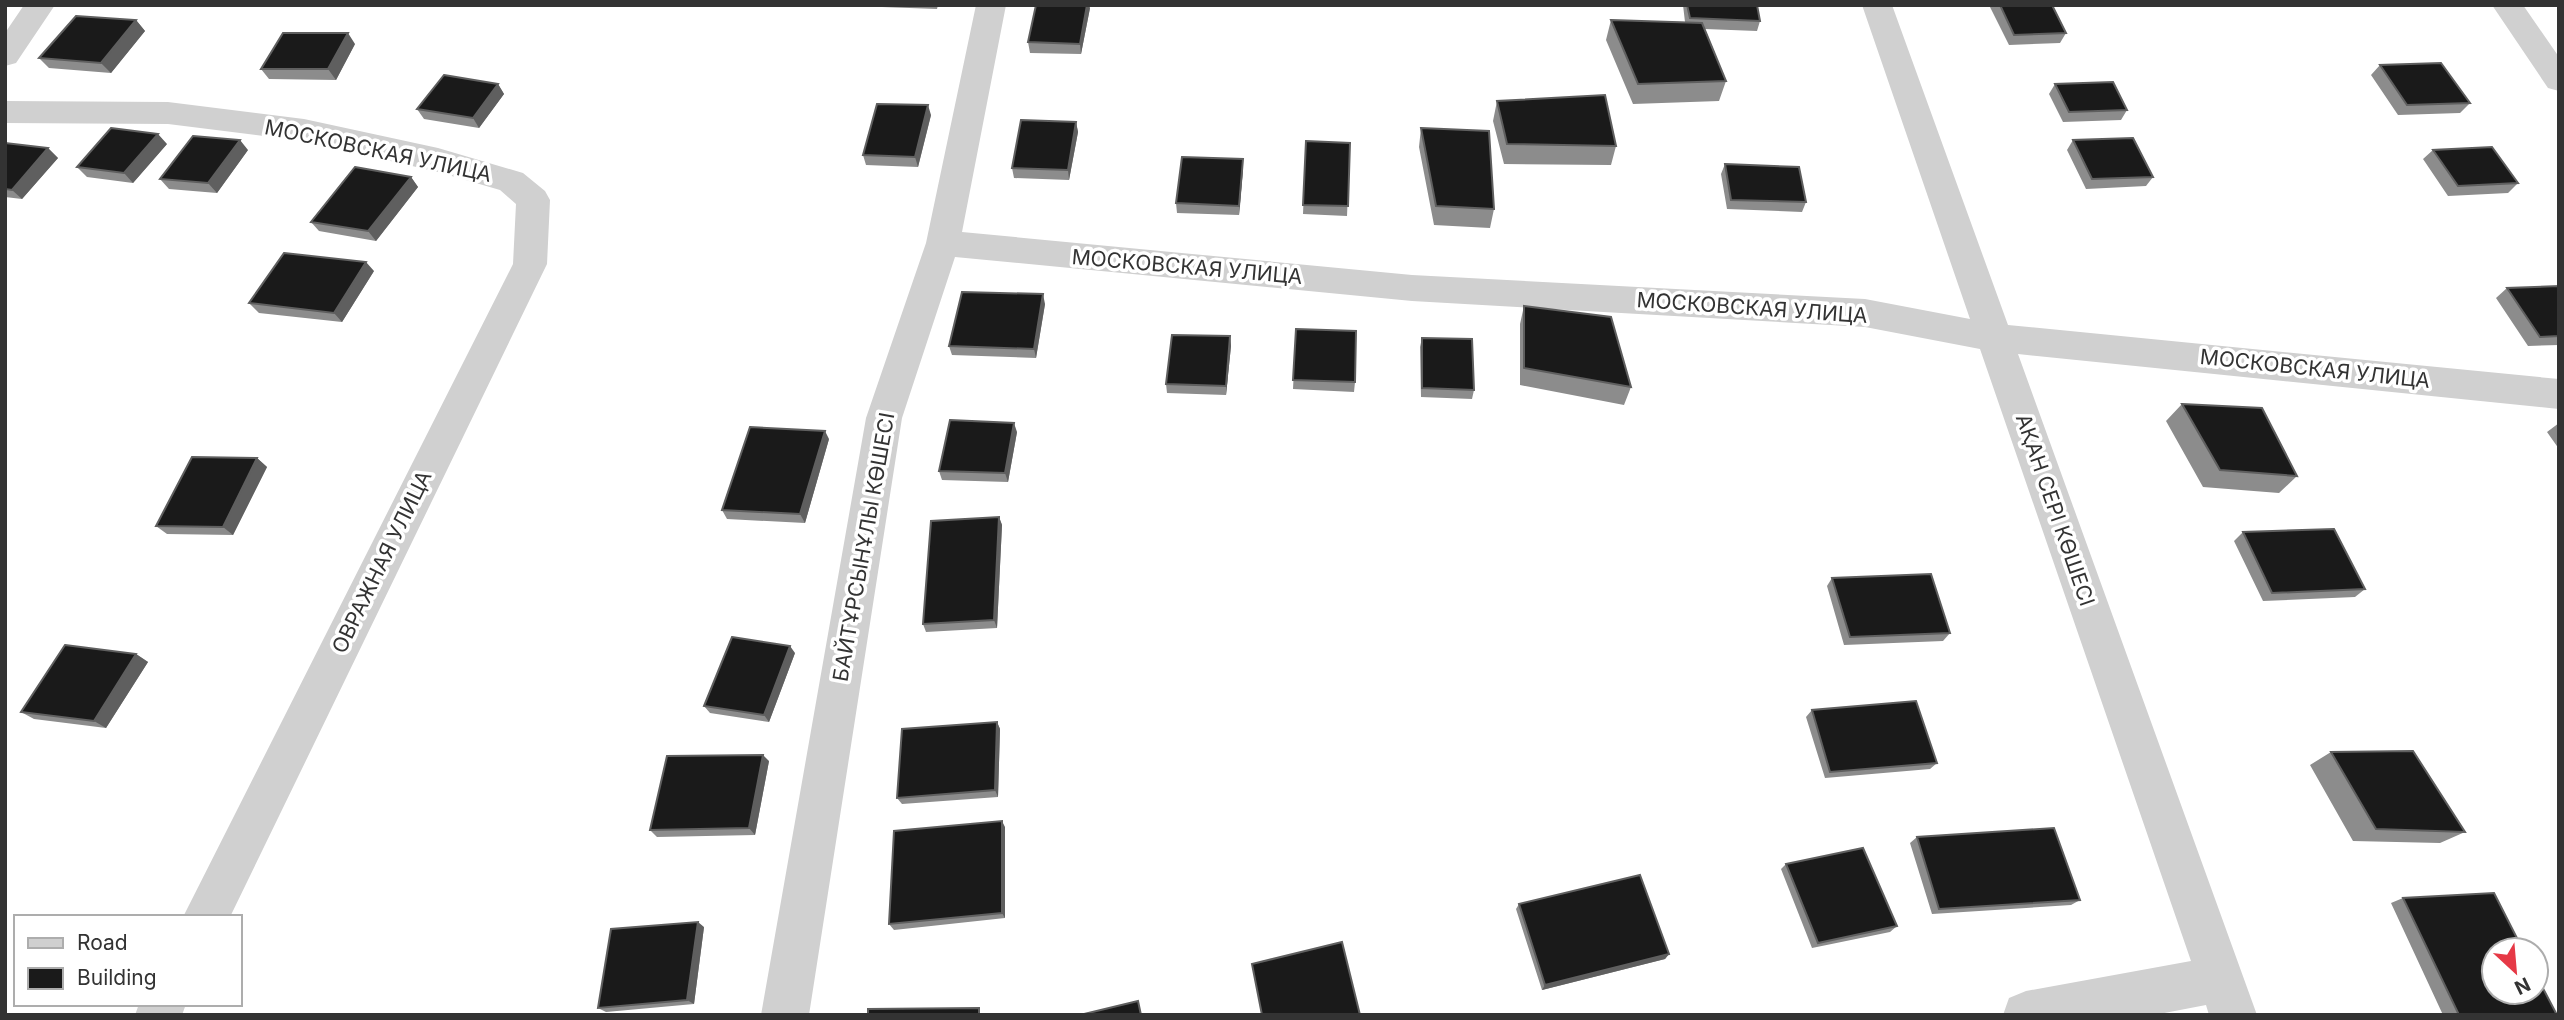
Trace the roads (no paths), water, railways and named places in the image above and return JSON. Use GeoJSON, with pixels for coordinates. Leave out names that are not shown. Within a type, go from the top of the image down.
{"type":"FeatureCollection","features":[{"type":"Feature","properties":{"kind":"street"},"geometry":{"type":"LineString","coordinates":[[5,56],[40,5]]}},
{"type":"Feature","properties":{"kind":"street","name":"БАЙТҰРСЫНҰЛЫ КӨШЕСІ"},"geometry":{"type":"LineString","coordinates":[[785,1015],[884,418],[943,243],[991,5]]}},
{"type":"Feature","properties":{"kind":"street","name":"АҚАН СЕРІ КӨШЕСІ"},"geometry":{"type":"LineString","coordinates":[[1877,5],[2227,997]]}},
{"type":"Feature","properties":{"kind":"street"},"geometry":{"type":"LineString","coordinates":[[2507,5],[2559,80]]}},
{"type":"Feature","properties":{"kind":"street","name":"МОСКОВСКАЯ УЛИЦА"},"geometry":{"type":"LineString","coordinates":[[5,112],[168,113],[304,130],[438,160],[511,181],[533,200]]}},
{"type":"Feature","properties":{"kind":"street","name":"ОВРАЖНАЯ УЛИЦА"},"geometry":{"type":"LineString","coordinates":[[207,915],[530,264],[533,200]]}},
{"type":"Feature","properties":{"kind":"street","name":"МОСКОВСКАЯ УЛИЦА"},"geometry":{"type":"LineString","coordinates":[[943,243],[1412,288],[1865,313],[1995,338],[2559,394]]}},
{"type":"Feature","properties":{"kind":"street"},"geometry":{"type":"LineString","coordinates":[[2026,1015],[2227,997]]}}]}
